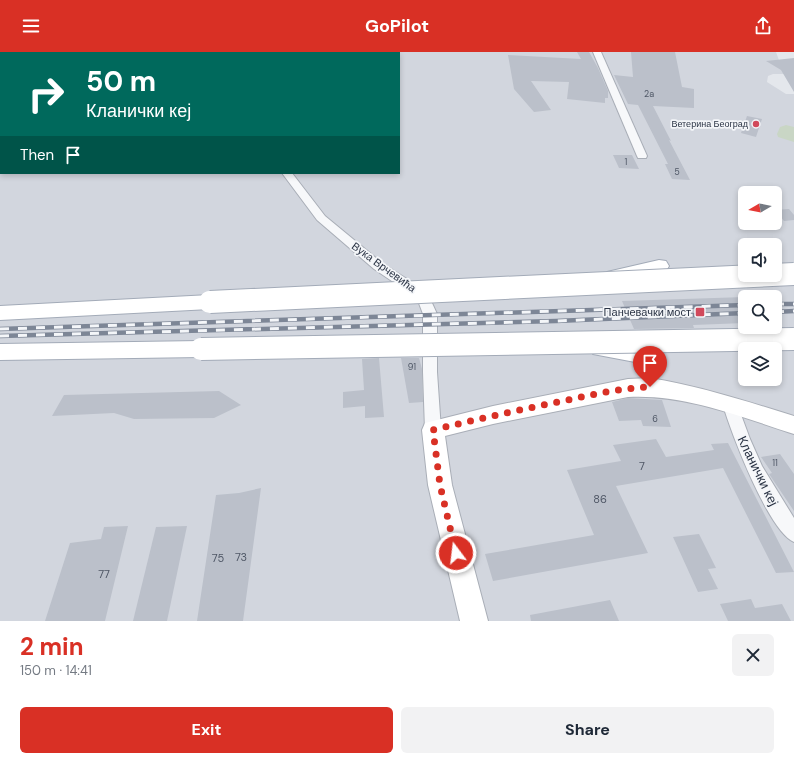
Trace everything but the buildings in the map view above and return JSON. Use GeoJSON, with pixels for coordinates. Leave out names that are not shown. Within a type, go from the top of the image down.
{"type":"FeatureCollection","features":[{"type":"Feature","properties":{"kind":"main road"},"geometry":{"type":"LineString","coordinates":[[581,285],[659,266]]}},
{"type":"Feature","properties":{"kind":"main road"},"geometry":{"type":"LineString","coordinates":[[0,313],[794,274]]}},
{"type":"Feature","properties":{"kind":"main road"},"geometry":{"type":"LineString","coordinates":[[0,352],[794,339]]}},
{"type":"Feature","properties":{"kind":"main road"},"geometry":{"type":"LineString","coordinates":[[578,343],[651,356]]}},
{"type":"Feature","properties":{"kind":"main road"},"geometry":{"type":"LineString","coordinates":[[474,621],[440,485],[433,430],[492,415],[628,388],[664,389],[730,405],[794,425]]}},
{"type":"Feature","properties":{"kind":"street"},"geometry":{"type":"LineString","coordinates":[[597,52],[642,156]]}},
{"type":"Feature","properties":{"kind":"street","name":"Вука Врчевића"},"geometry":{"type":"LineString","coordinates":[[288,174],[321,218],[332,228],[378,266],[422,295],[430,314],[430,372],[433,430]]}},
{"type":"Feature","properties":{"kind":"street","name":"Кланички кеј"},"geometry":{"type":"LineString","coordinates":[[730,405],[743,443],[754,466],[774,504],[794,533]]}},
{"type":"Feature","properties":{"kind":"shaded area"},"geometry":{"type":"Polygon","coordinates":[[[400,52],[776,52],[784,74],[773,74],[768,76],[767,82],[786,94],[794,94],[794,621],[0,621],[0,174],[400,174],[400,52]]]}},
{"type":"Feature","properties":{"kind":"green space"},"geometry":{"type":"Polygon","coordinates":[[[786,125],[794,127],[794,142],[778,137],[777,134],[780,127],[786,125]]]}},
{"type":"Feature","properties":{"kind":"railway"},"geometry":{"type":"LineString","coordinates":[[782,304],[794,304]]}},
{"type":"Feature","properties":{"kind":"railway"},"geometry":{"type":"LineString","coordinates":[[0,329],[738,305]]}},
{"type":"Feature","properties":{"kind":"railway"},"geometry":{"type":"LineString","coordinates":[[782,312],[794,311]]}},
{"type":"Feature","properties":{"kind":"railway"},"geometry":{"type":"LineString","coordinates":[[0,336],[556,321],[738,313]]}},
{"type":"Feature","properties":{"kind":"place","name":"Ветерина Београд"},"geometry":{"type":"Point","coordinates":[756,124]}},
{"type":"Feature","properties":{"kind":"place","name":"Панчевачки мост"},"geometry":{"type":"Point","coordinates":[700,312]}},
{"type":"Feature","properties":{"kind":"route"},"geometry":{"type":"LineString","coordinates":[[456,553],[440,485],[433,430],[492,415],[628,388],[650,387]]}}]}
